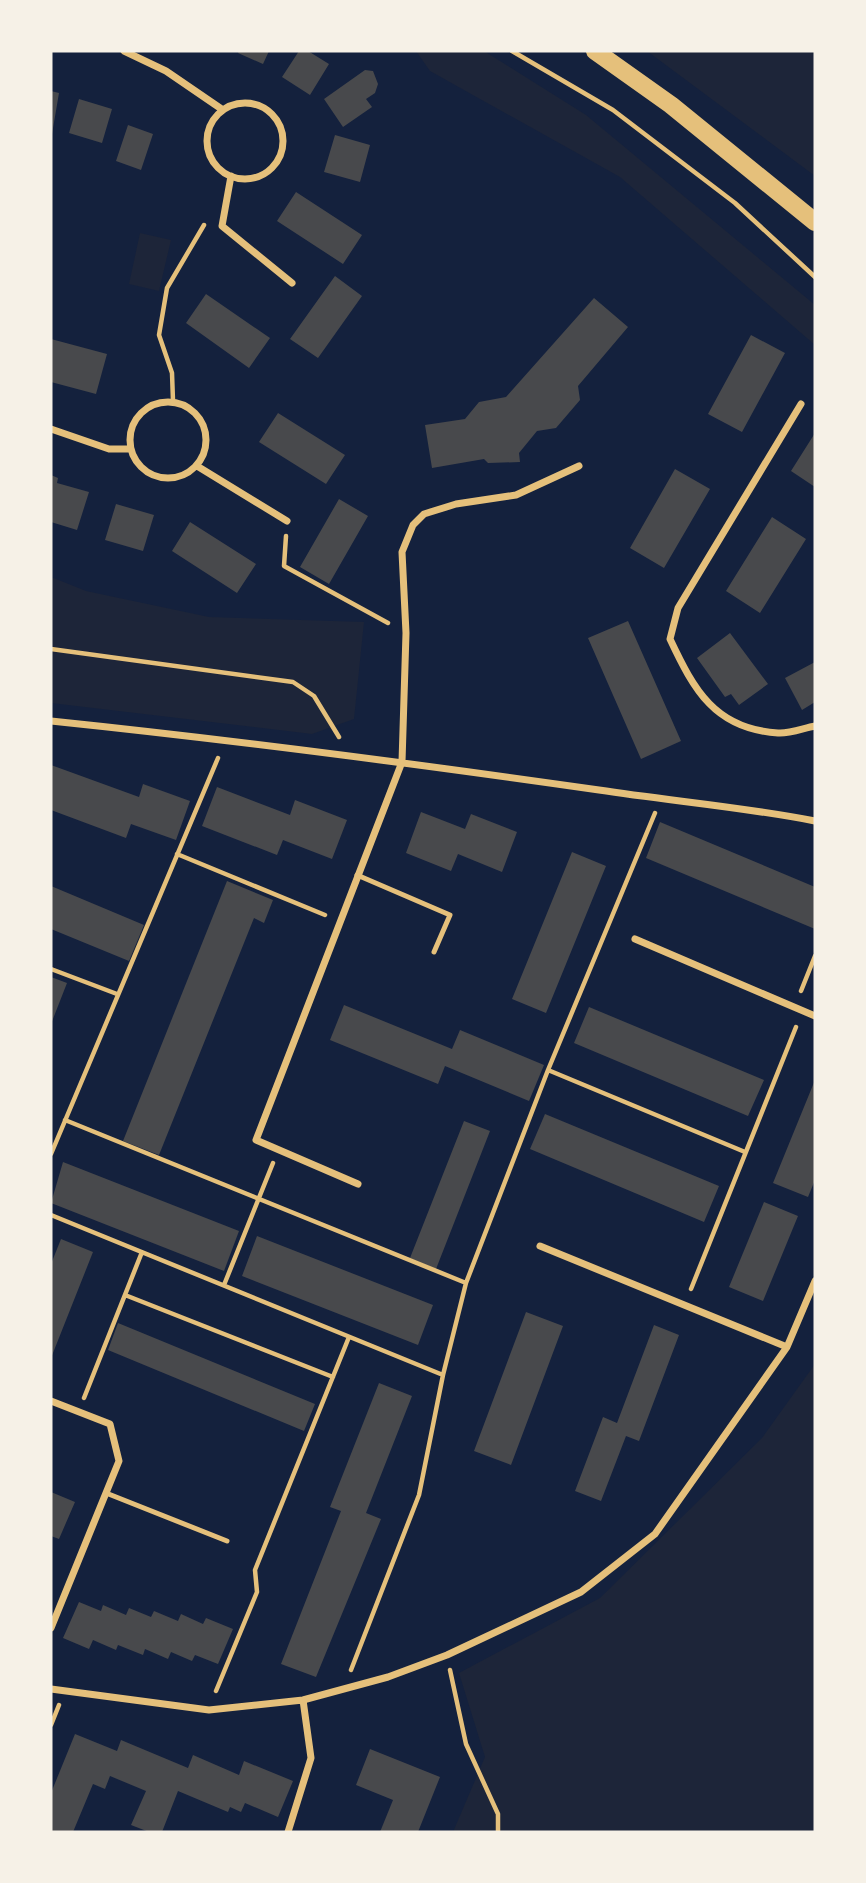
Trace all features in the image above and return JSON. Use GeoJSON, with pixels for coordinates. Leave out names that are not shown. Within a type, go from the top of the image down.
{"type":"FeatureCollection","features":[{"type":"Feature","properties":{"kind":"main road"},"geometry":{"type":"LineString","coordinates":[[595,51],[671,105],[815,222]]}},
{"type":"Feature","properties":{"kind":"street"},"geometry":{"type":"LineString","coordinates":[[124,51],[166,71],[223,110]]}},
{"type":"Feature","properties":{"kind":"street"},"geometry":{"type":"LineString","coordinates":[[247,103],[259,106],[277,122],[282,133],[283,146],[272,168],[250,179],[231,176],[216,166],[206,143],[214,119],[223,110],[247,103]]}},
{"type":"Feature","properties":{"kind":"street"},"geometry":{"type":"LineString","coordinates":[[231,176],[222,226],[292,283]]}},
{"type":"Feature","properties":{"kind":"street"},"geometry":{"type":"LineString","coordinates":[[160,401],[173,401],[196,412],[203,423],[206,449],[197,466],[180,477],[155,476],[136,461],[131,449],[130,437],[139,414],[160,401]]}},
{"type":"Feature","properties":{"kind":"street"},"geometry":{"type":"LineString","coordinates":[[801,404],[678,608],[670,639],[691,684],[712,708],[735,723],[779,733],[815,726]]}},
{"type":"Feature","properties":{"kind":"street"},"geometry":{"type":"LineString","coordinates":[[51,429],[109,449],[131,449]]}},
{"type":"Feature","properties":{"kind":"street"},"geometry":{"type":"LineString","coordinates":[[197,466],[287,522]]}},
{"type":"Feature","properties":{"kind":"street"},"geometry":{"type":"LineString","coordinates":[[358,1184],[256,1140],[402,762],[406,633],[401,552],[413,525],[424,514],[456,504],[516,495],[579,466]]}},
{"type":"Feature","properties":{"kind":"street"},"geometry":{"type":"LineString","coordinates":[[51,721],[402,762],[765,811],[815,821]]}},
{"type":"Feature","properties":{"kind":"street"},"geometry":{"type":"LineString","coordinates":[[635,939],[815,1016]]}},
{"type":"Feature","properties":{"kind":"street"},"geometry":{"type":"LineString","coordinates":[[540,1246],[787,1347]]}},
{"type":"Feature","properties":{"kind":"street"},"geometry":{"type":"LineString","coordinates":[[51,1689],[209,1710],[303,1700],[447,1656],[581,1592],[655,1534],[787,1347],[815,1281]]}},
{"type":"Feature","properties":{"kind":"street"},"geometry":{"type":"LineString","coordinates":[[51,1401],[110,1424],[119,1461],[51,1628]]}},
{"type":"Feature","properties":{"kind":"street"},"geometry":{"type":"LineString","coordinates":[[288,1832],[312,1758],[303,1700]]}},
{"type":"Feature","properties":{"kind":"lane"},"geometry":{"type":"LineString","coordinates":[[357,875],[450,915],[434,952]]}},
{"type":"Feature","properties":{"kind":"lane"},"geometry":{"type":"LineString","coordinates":[[106,1493],[227,1541]]}},
{"type":"Feature","properties":{"kind":"path"},"geometry":{"type":"LineString","coordinates":[[512,51],[613,110],[735,203],[815,276]]}},
{"type":"Feature","properties":{"kind":"path"},"geometry":{"type":"LineString","coordinates":[[173,401],[172,373],[159,335],[167,288],[203,229],[206,217]]}},
{"type":"Feature","properties":{"kind":"path"},"geometry":{"type":"LineString","coordinates":[[287,522],[284,566],[406,633]]}},
{"type":"Feature","properties":{"kind":"path"},"geometry":{"type":"LineString","coordinates":[[51,649],[293,682],[314,696],[349,757]]}},
{"type":"Feature","properties":{"kind":"path"},"geometry":{"type":"LineString","coordinates":[[51,1154],[225,740]]}},
{"type":"Feature","properties":{"kind":"path"},"geometry":{"type":"LineString","coordinates":[[345,1687],[419,1495],[443,1375],[466,1283],[548,1070],[661,799]]}},
{"type":"Feature","properties":{"kind":"path"},"geometry":{"type":"LineString","coordinates":[[177,854],[339,920]]}},
{"type":"Feature","properties":{"kind":"path"},"geometry":{"type":"LineString","coordinates":[[684,1306],[799,1009],[815,956]]}},
{"type":"Feature","properties":{"kind":"path"},"geometry":{"type":"LineString","coordinates":[[51,969],[117,995]]}},
{"type":"Feature","properties":{"kind":"path"},"geometry":{"type":"LineString","coordinates":[[548,1070],[745,1152]]}},
{"type":"Feature","properties":{"kind":"path"},"geometry":{"type":"LineString","coordinates":[[65,1121],[466,1283]]}},
{"type":"Feature","properties":{"kind":"path"},"geometry":{"type":"LineString","coordinates":[[224,1286],[278,1149]]}},
{"type":"Feature","properties":{"kind":"path"},"geometry":{"type":"LineString","coordinates":[[51,1215],[443,1375]]}},
{"type":"Feature","properties":{"kind":"path"},"geometry":{"type":"LineString","coordinates":[[79,1412],[142,1252]]}},
{"type":"Feature","properties":{"kind":"path"},"geometry":{"type":"LineString","coordinates":[[125,1295],[333,1377]]}},
{"type":"Feature","properties":{"kind":"path"},"geometry":{"type":"LineString","coordinates":[[209,1710],[257,1592],[255,1570],[349,1337]]}},
{"type":"Feature","properties":{"kind":"path"},"geometry":{"type":"LineString","coordinates":[[447,1656],[466,1744],[498,1814],[498,1832]]}},
{"type":"Feature","properties":{"kind":"shaded area"},"geometry":{"type":"Polygon","coordinates":[[[416,51],[484,51],[586,115],[815,305],[815,345],[620,177],[430,71],[416,51]]]}},
{"type":"Feature","properties":{"kind":"shaded area"},"geometry":{"type":"Polygon","coordinates":[[[647,51],[815,51],[815,176],[647,51]]]}},
{"type":"Feature","properties":{"kind":"shaded area"},"geometry":{"type":"Polygon","coordinates":[[[140,233],[171,240],[159,291],[129,284],[140,233]]]}},
{"type":"Feature","properties":{"kind":"shaded area"},"geometry":{"type":"Polygon","coordinates":[[[51,577],[86,591],[209,617],[364,622],[354,719],[312,734],[51,703],[51,577]]]}},
{"type":"Feature","properties":{"kind":"shaded area"},"geometry":{"type":"Polygon","coordinates":[[[815,1364],[815,1832],[453,1832],[485,1757],[459,1673],[600,1598],[762,1438],[815,1364]]]}},
{"type":"Feature","properties":{"kind":"building"},"geometry":{"type":"Polygon","coordinates":[[[269,51],[263,64],[238,53],[269,51]]]}},
{"type":"Feature","properties":{"kind":"building"},"geometry":{"type":"Polygon","coordinates":[[[299,51],[308,51],[329,64],[310,95],[282,77],[299,51]]]}},
{"type":"Feature","properties":{"kind":"building"},"geometry":{"type":"Polygon","coordinates":[[[365,70],[373,71],[378,84],[375,93],[366,99],[372,107],[343,127],[324,99],[365,70]]]}},
{"type":"Feature","properties":{"kind":"building"},"geometry":{"type":"Polygon","coordinates":[[[51,91],[59,93],[52,134],[51,134],[51,91]]]}},
{"type":"Feature","properties":{"kind":"building"},"geometry":{"type":"Polygon","coordinates":[[[79,99],[112,109],[102,143],[69,133],[79,99]]]}},
{"type":"Feature","properties":{"kind":"building"},"geometry":{"type":"Polygon","coordinates":[[[128,125],[153,134],[141,170],[116,161],[128,125]]]}},
{"type":"Feature","properties":{"kind":"building"},"geometry":{"type":"Polygon","coordinates":[[[335,135],[370,145],[360,182],[324,172],[335,135]]]}},
{"type":"Feature","properties":{"kind":"building"},"geometry":{"type":"Polygon","coordinates":[[[296,192],[362,235],[343,264],[277,221],[296,192]]]}},
{"type":"Feature","properties":{"kind":"building"},"geometry":{"type":"Polygon","coordinates":[[[335,276],[362,296],[318,358],[290,339],[335,276]]]}},
{"type":"Feature","properties":{"kind":"building"},"geometry":{"type":"Polygon","coordinates":[[[206,294],[270,338],[249,368],[186,323],[206,294]]]}},
{"type":"Feature","properties":{"kind":"building"},"geometry":{"type":"Polygon","coordinates":[[[594,298],[628,327],[578,386],[580,400],[556,428],[537,431],[519,453],[520,462],[488,463],[484,459],[432,468],[425,425],[465,419],[479,402],[506,397],[594,298]]]}},
{"type":"Feature","properties":{"kind":"building"},"geometry":{"type":"Polygon","coordinates":[[[751,335],[785,353],[742,432],[708,414],[751,335]]]}},
{"type":"Feature","properties":{"kind":"building"},"geometry":{"type":"Polygon","coordinates":[[[51,339],[107,354],[96,394],[51,382],[51,339]]]}},
{"type":"Feature","properties":{"kind":"building"},"geometry":{"type":"Polygon","coordinates":[[[278,413],[345,455],[326,484],[259,442],[278,413]]]}},
{"type":"Feature","properties":{"kind":"building"},"geometry":{"type":"Polygon","coordinates":[[[815,433],[815,487],[791,471],[815,433]]]}},
{"type":"Feature","properties":{"kind":"building"},"geometry":{"type":"Polygon","coordinates":[[[675,469],[710,489],[664,568],[630,548],[675,469]]]}},
{"type":"Feature","properties":{"kind":"building"},"geometry":{"type":"Polygon","coordinates":[[[51,475],[58,478],[57,483],[89,492],[77,530],[51,522],[51,475]]]}},
{"type":"Feature","properties":{"kind":"building"},"geometry":{"type":"Polygon","coordinates":[[[339,499],[368,516],[329,584],[300,567],[339,499]]]}},
{"type":"Feature","properties":{"kind":"building"},"geometry":{"type":"Polygon","coordinates":[[[116,504],[154,515],[143,551],[105,540],[116,504]]]}},
{"type":"Feature","properties":{"kind":"building"},"geometry":{"type":"Polygon","coordinates":[[[772,517],[806,539],[760,613],[726,591],[772,517]]]}},
{"type":"Feature","properties":{"kind":"building"},"geometry":{"type":"Polygon","coordinates":[[[190,522],[256,564],[237,593],[172,551],[190,522]]]}},
{"type":"Feature","properties":{"kind":"building"},"geometry":{"type":"Polygon","coordinates":[[[628,621],[681,741],[641,759],[588,638],[628,621]]]}},
{"type":"Feature","properties":{"kind":"building"},"geometry":{"type":"Polygon","coordinates":[[[730,633],[768,684],[739,705],[731,694],[725,697],[697,658],[730,633]]]}},
{"type":"Feature","properties":{"kind":"building"},"geometry":{"type":"Polygon","coordinates":[[[815,662],[815,702],[802,710],[785,678],[815,662]]]}},
{"type":"Feature","properties":{"kind":"building"},"geometry":{"type":"Polygon","coordinates":[[[51,765],[139,797],[143,784],[190,801],[176,840],[131,824],[126,838],[51,810],[51,765]]]}},
{"type":"Feature","properties":{"kind":"building"},"geometry":{"type":"Polygon","coordinates":[[[217,787],[290,815],[295,800],[347,820],[332,859],[283,840],[277,855],[202,826],[217,787]]]}},
{"type":"Feature","properties":{"kind":"building"},"geometry":{"type":"Polygon","coordinates":[[[421,812],[465,829],[471,814],[517,832],[502,872],[458,854],[451,871],[406,853],[421,812]]]}},
{"type":"Feature","properties":{"kind":"building"},"geometry":{"type":"Polygon","coordinates":[[[660,822],[815,887],[815,929],[646,858],[660,822]]]}},
{"type":"Feature","properties":{"kind":"building"},"geometry":{"type":"Polygon","coordinates":[[[572,852],[606,866],[546,1013],[512,999],[572,852]]]}},
{"type":"Feature","properties":{"kind":"building"},"geometry":{"type":"Polygon","coordinates":[[[227,881],[273,900],[264,923],[254,918],[159,1155],[123,1141],[227,881]]]}},
{"type":"Feature","properties":{"kind":"building"},"geometry":{"type":"Polygon","coordinates":[[[51,886],[144,925],[129,961],[51,929],[51,886]]]}},
{"type":"Feature","properties":{"kind":"building"},"geometry":{"type":"Polygon","coordinates":[[[51,977],[67,983],[51,1024],[51,977]]]}},
{"type":"Feature","properties":{"kind":"building"},"geometry":{"type":"Polygon","coordinates":[[[344,1005],[452,1049],[460,1030],[544,1065],[529,1101],[445,1066],[438,1084],[330,1040],[344,1005]]]}},
{"type":"Feature","properties":{"kind":"building"},"geometry":{"type":"Polygon","coordinates":[[[589,1007],[764,1080],[748,1116],[574,1043],[589,1007]]]}},
{"type":"Feature","properties":{"kind":"building"},"geometry":{"type":"Polygon","coordinates":[[[815,1080],[815,1180],[808,1197],[773,1183],[815,1080]]]}},
{"type":"Feature","properties":{"kind":"building"},"geometry":{"type":"Polygon","coordinates":[[[545,1114],[719,1186],[704,1222],[530,1149],[545,1114]]]}},
{"type":"Feature","properties":{"kind":"building"},"geometry":{"type":"Polygon","coordinates":[[[464,1121],[490,1131],[436,1269],[410,1258],[464,1121]]]}},
{"type":"Feature","properties":{"kind":"building"},"geometry":{"type":"Polygon","coordinates":[[[63,1162],[239,1231],[224,1271],[51,1203],[63,1162]]]}},
{"type":"Feature","properties":{"kind":"building"},"geometry":{"type":"Polygon","coordinates":[[[764,1202],[798,1216],[763,1301],[729,1287],[764,1202]]]}},
{"type":"Feature","properties":{"kind":"building"},"geometry":{"type":"Polygon","coordinates":[[[257,1236],[433,1305],[418,1345],[242,1276],[257,1236]]]}},
{"type":"Feature","properties":{"kind":"building"},"geometry":{"type":"Polygon","coordinates":[[[61,1239],[93,1252],[51,1358],[51,1264],[61,1239]]]}},
{"type":"Feature","properties":{"kind":"building"},"geometry":{"type":"Polygon","coordinates":[[[526,1312],[563,1326],[511,1465],[474,1451],[526,1312]]]}},
{"type":"Feature","properties":{"kind":"building"},"geometry":{"type":"Polygon","coordinates":[[[118,1323],[315,1404],[304,1431],[108,1350],[118,1323]]]}},
{"type":"Feature","properties":{"kind":"building"},"geometry":{"type":"Polygon","coordinates":[[[654,1325],[679,1335],[639,1441],[626,1436],[601,1501],[575,1491],[603,1417],[617,1423],[654,1325]]]}},
{"type":"Feature","properties":{"kind":"building"},"geometry":{"type":"Polygon","coordinates":[[[379,1383],[412,1396],[366,1513],[381,1519],[316,1677],[281,1664],[341,1511],[330,1507],[379,1383]]]}},
{"type":"Feature","properties":{"kind":"building"},"geometry":{"type":"Polygon","coordinates":[[[51,1492],[75,1502],[59,1539],[51,1536],[51,1492]]]}},
{"type":"Feature","properties":{"kind":"building"},"geometry":{"type":"Polygon","coordinates":[[[79,1602],[101,1611],[103,1605],[126,1615],[129,1608],[151,1617],[154,1611],[178,1621],[181,1614],[203,1624],[206,1618],[233,1629],[218,1664],[195,1655],[192,1661],[171,1652],[168,1659],[145,1649],[143,1655],[118,1645],[116,1650],[93,1640],[89,1649],[63,1638],[79,1602]]]}},
{"type":"Feature","properties":{"kind":"building"},"geometry":{"type":"Polygon","coordinates":[[[75,1734],[117,1751],[121,1740],[188,1768],[193,1755],[239,1775],[244,1761],[293,1781],[278,1817],[245,1803],[241,1812],[230,1807],[228,1812],[178,1791],[162,1832],[149,1832],[131,1825],[146,1791],[110,1776],[105,1789],[93,1784],[73,1832],[51,1832],[51,1793],[75,1734]]]}},
{"type":"Feature","properties":{"kind":"building"},"geometry":{"type":"Polygon","coordinates":[[[370,1749],[440,1777],[418,1832],[380,1832],[393,1800],[356,1785],[370,1749]]]}}]}
